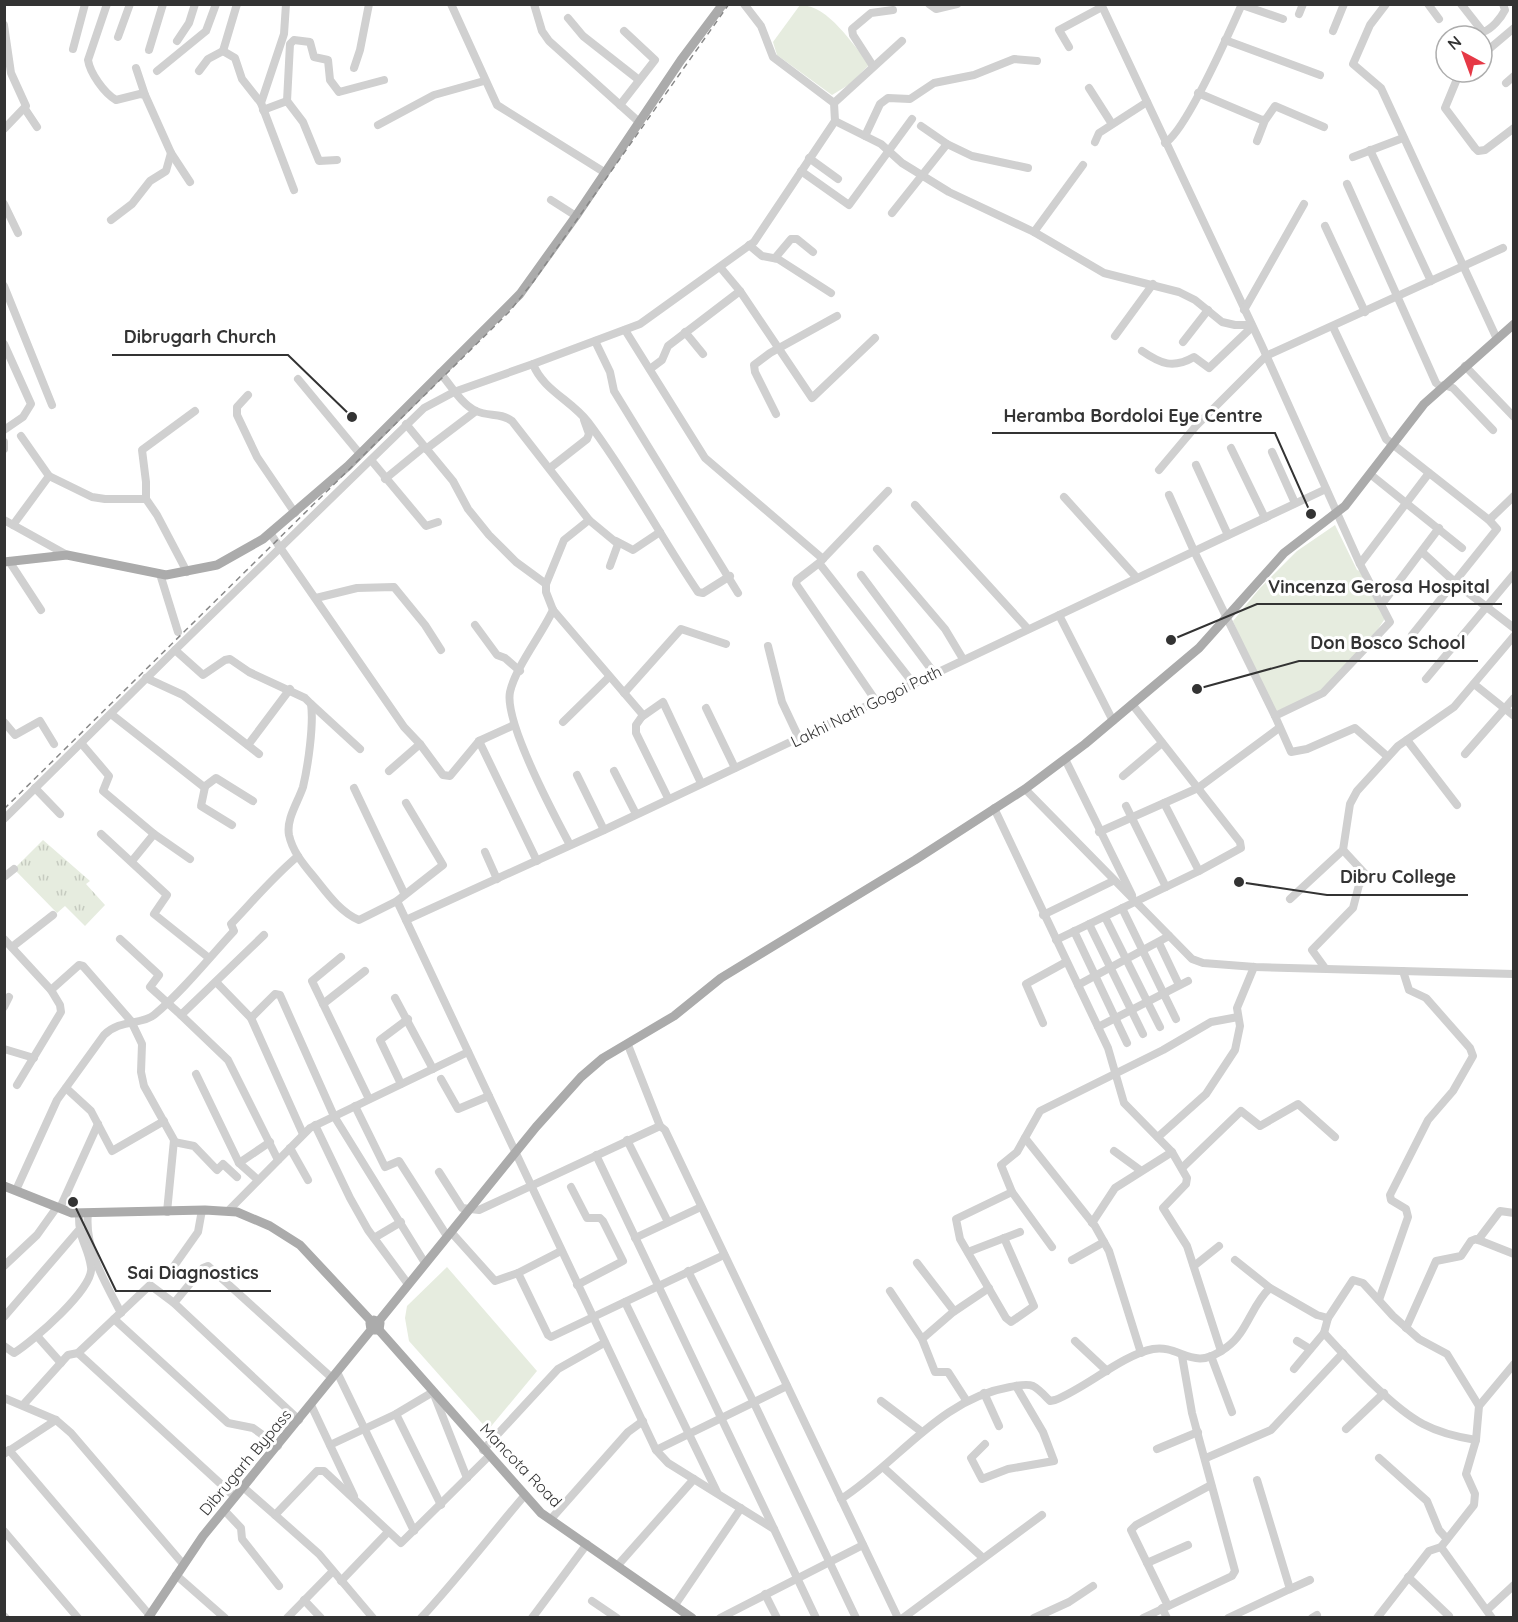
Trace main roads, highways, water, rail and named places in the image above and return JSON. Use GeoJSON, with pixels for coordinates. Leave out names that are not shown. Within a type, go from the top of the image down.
{"type":"FeatureCollection","features":[{"type":"Feature","properties":{"kind":"main road"},"geometry":{"type":"LineString","coordinates":[[7,561],[67,555],[160,574],[187,572],[217,565],[249,548],[270,533],[360,454],[520,294],[723,4]]}},
{"type":"Feature","properties":{"kind":"main road","name":"Dibrugarh Bypass"},"geometry":{"type":"LineString","coordinates":[[150,1617],[183,1564],[224,1510],[516,1151],[576,1082],[603,1059],[674,1016],[721,978],[915,860],[1025,789],[1113,721],[1199,648],[1228,617],[1246,592],[1284,553],[1337,513],[1370,474],[1391,444],[1442,386],[1514,324]]}},
{"type":"Feature","properties":{"kind":"main road","name":"Mancota Road"},"geometry":{"type":"LineString","coordinates":[[4,1186],[59,1208],[84,1213],[228,1211],[237,1212],[270,1226],[300,1245],[525,1495],[551,1519],[692,1617]]}},
{"type":"Feature","properties":{"kind":"railway"},"geometry":{"type":"LineString","coordinates":[[4,809],[509,312],[533,282],[729,4]]}},
{"type":"Feature","properties":{"kind":"place","name":"Dibrugarh Church"},"geometry":{"type":"Point","coordinates":[352,417]}},
{"type":"Feature","properties":{"kind":"place","name":"Heramba Bordoloi Eye Centre"},"geometry":{"type":"Point","coordinates":[1311,514]}},
{"type":"Feature","properties":{"kind":"place","name":"Vincenza Gerosa Hospital"},"geometry":{"type":"Point","coordinates":[1171,640]}},
{"type":"Feature","properties":{"kind":"place","name":"Don Bosco School"},"geometry":{"type":"Point","coordinates":[1197,689]}},
{"type":"Feature","properties":{"kind":"place","name":"Dibru College"},"geometry":{"type":"Point","coordinates":[1239,882]}},
{"type":"Feature","properties":{"kind":"place","name":"Sai Diagnostics"},"geometry":{"type":"Point","coordinates":[73,1202]}}]}
